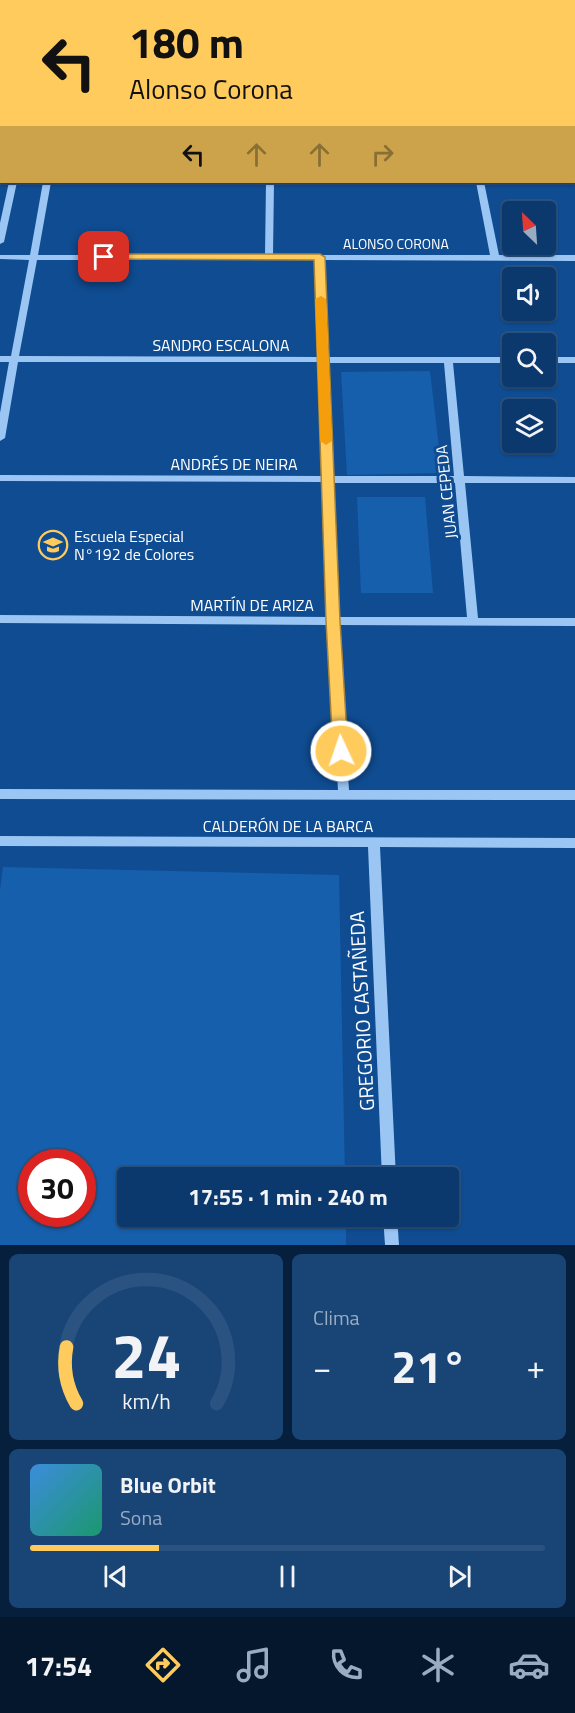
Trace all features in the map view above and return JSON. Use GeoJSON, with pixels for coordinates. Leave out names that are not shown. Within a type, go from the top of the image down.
{"type":"FeatureCollection","features":[{"type":"Feature","properties":{"kind":"street"},"geometry":{"type":"LineString","coordinates":[[0,242],[13,183]]}},
{"type":"Feature","properties":{"kind":"street"},"geometry":{"type":"LineString","coordinates":[[0,438],[47,183]]}},
{"type":"Feature","properties":{"kind":"street"},"geometry":{"type":"LineString","coordinates":[[269,257],[270,183]]}},
{"type":"Feature","properties":{"kind":"street"},"geometry":{"type":"LineString","coordinates":[[480,183],[495,258]]}},
{"type":"Feature","properties":{"kind":"street","name":"ALONSO CORONA"},"geometry":{"type":"LineString","coordinates":[[0,257],[575,258]]}},
{"type":"Feature","properties":{"kind":"street"},"geometry":{"type":"LineString","coordinates":[[320,257],[333,621],[344,794]]}},
{"type":"Feature","properties":{"kind":"street","name":"SANDRO ESCALONA"},"geometry":{"type":"LineString","coordinates":[[0,359],[502,360]]}},
{"type":"Feature","properties":{"kind":"street","name":"JUAN CEPEDA"},"geometry":{"type":"LineString","coordinates":[[448,360],[473,621]]}},
{"type":"Feature","properties":{"kind":"street"},"geometry":{"type":"LineString","coordinates":[[556,360],[575,360]]}},
{"type":"Feature","properties":{"kind":"street","name":"ANDRÉS DE NEIRA"},"geometry":{"type":"LineString","coordinates":[[0,478],[575,480]]}},
{"type":"Feature","properties":{"kind":"street","name":"MARTÍN DE ARIZA"},"geometry":{"type":"LineString","coordinates":[[0,620],[575,621]]}},
{"type":"Feature","properties":{"kind":"street","name":"CALDERÓN DE LA BARCA"},"geometry":{"type":"LineString","coordinates":[[0,794],[575,795]]}},
{"type":"Feature","properties":{"kind":"street","name":"CALDERÓN DE LA BARCA"},"geometry":{"type":"LineString","coordinates":[[0,842],[575,843]]}},
{"type":"Feature","properties":{"kind":"street","name":"GREGORIO CASTAÑEDA"},"geometry":{"type":"LineString","coordinates":[[374,842],[389,1167]]}},
{"type":"Feature","properties":{"kind":"street"},"geometry":{"type":"LineString","coordinates":[[391,1227],[392,1245]]}},
{"type":"Feature","properties":{"kind":"shaded area"},"geometry":{"type":"Polygon","coordinates":[[[430,371],[442,473],[347,475],[341,372],[430,371]]]}},
{"type":"Feature","properties":{"kind":"shaded area"},"geometry":{"type":"Polygon","coordinates":[[[357,497],[425,497],[433,593],[361,593],[357,497]]]}},
{"type":"Feature","properties":{"kind":"shaded area"},"geometry":{"type":"Polygon","coordinates":[[[3,867],[339,875],[345,1167],[117,1167],[117,1227],[346,1227],[346,1245],[0,1245],[0,890],[3,867]]]}},
{"type":"Feature","properties":{"kind":"slow traffic"},"geometry":{"type":"LineString","coordinates":[[321,299],[326,441]]}},
{"type":"Feature","properties":{"kind":"place","name":"Escuela Especial N°192 de Colores"},"geometry":{"type":"Point","coordinates":[53,545]}},
{"type":"Feature","properties":{"kind":"route"},"geometry":{"type":"LineString","coordinates":[[104,257],[320,257],[333,621],[341,751]]}}]}
